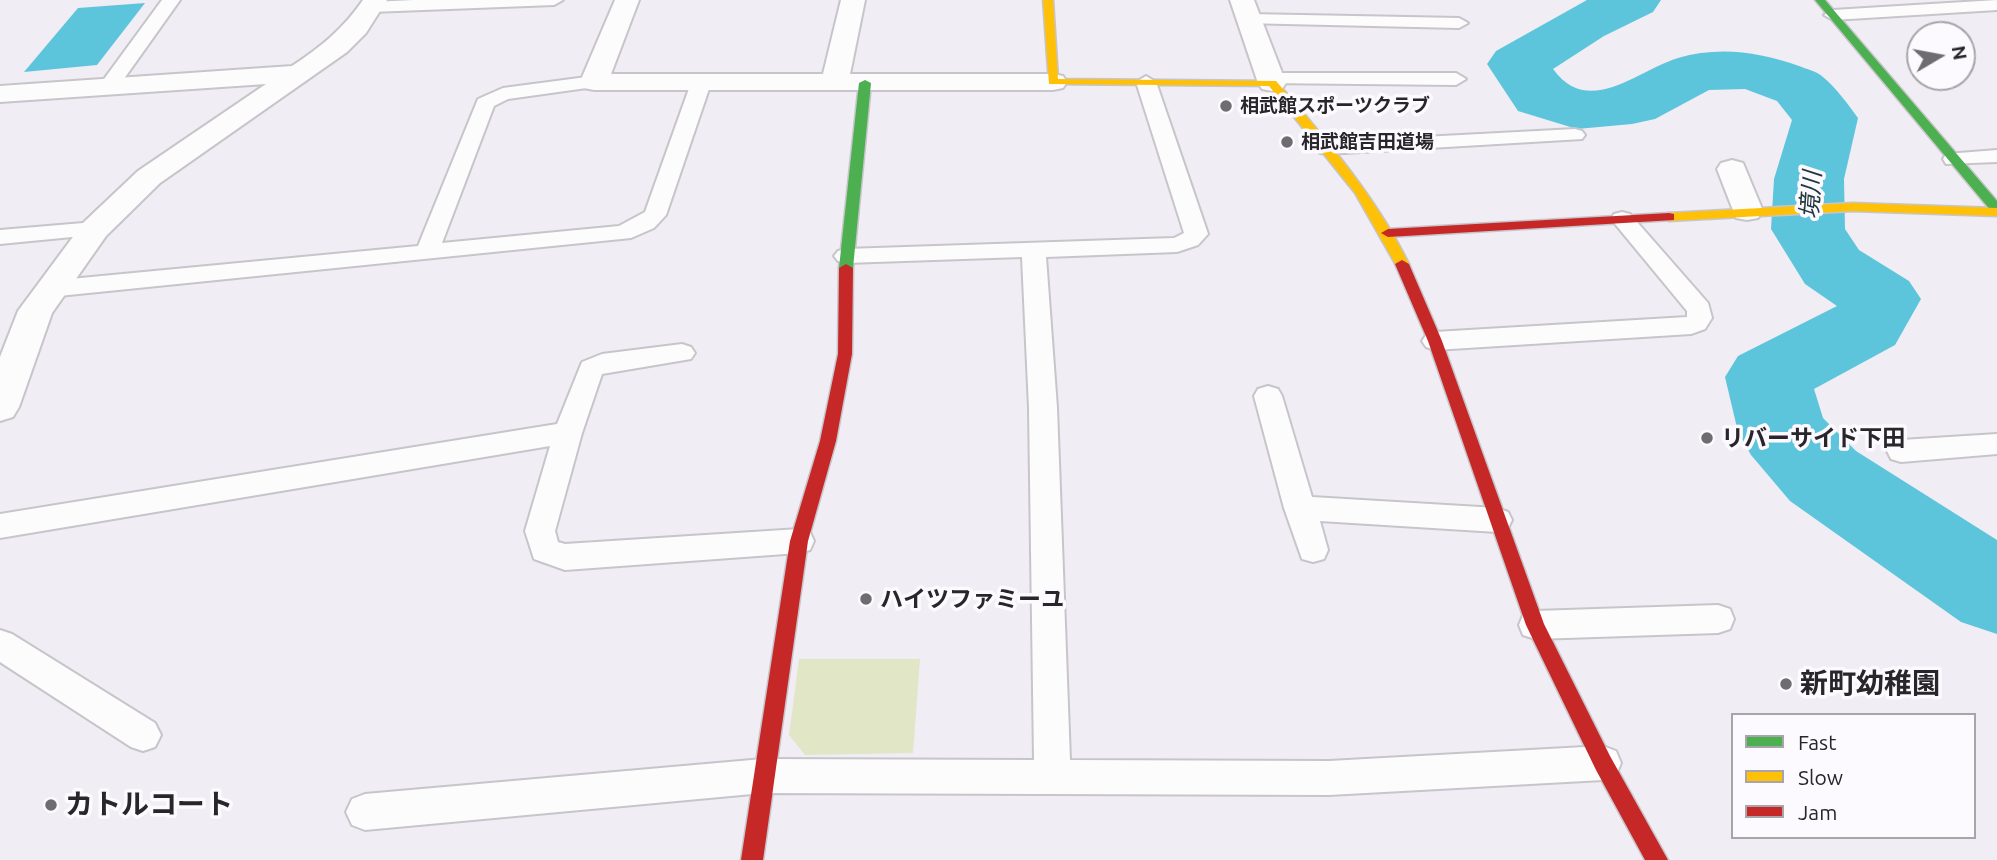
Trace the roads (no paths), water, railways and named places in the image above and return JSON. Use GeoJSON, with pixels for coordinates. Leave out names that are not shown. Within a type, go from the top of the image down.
{"type":"FeatureCollection","features":[{"type":"Feature","properties":{"kind":"street"},"geometry":{"type":"LineString","coordinates":[[627,0],[594,82],[1271,81]]}},
{"type":"Feature","properties":{"kind":"street"},"geometry":{"type":"LineString","coordinates":[[835,82],[853,0]]}},
{"type":"Feature","properties":{"kind":"street"},"geometry":{"type":"LineString","coordinates":[[1048,0],[1052,82]]}},
{"type":"Feature","properties":{"kind":"street"},"geometry":{"type":"LineString","coordinates":[[1820,0],[1997,210]]}},
{"type":"Feature","properties":{"kind":"street"},"geometry":{"type":"LineString","coordinates":[[1,401],[35,311],[95,229],[149,177],[338,47],[358,27],[373,3]]}},
{"type":"Feature","properties":{"kind":"street"},"geometry":{"type":"LineString","coordinates":[[1245,9],[1271,81],[1328,148],[1388,233],[1435,341],[1535,625],[1603,763],[1657,860]]}},
{"type":"Feature","properties":{"kind":"street"},"geometry":{"type":"LineString","coordinates":[[0,94],[297,74]]}},
{"type":"Feature","properties":{"kind":"street"},"geometry":{"type":"LineString","coordinates":[[752,860],[762,776],[799,541],[828,441],[845,354],[846,256],[864,83]]}},
{"type":"Feature","properties":{"kind":"street"},"geometry":{"type":"LineString","coordinates":[[1732,169],[1755,211]]}},
{"type":"Feature","properties":{"kind":"street"},"geometry":{"type":"LineString","coordinates":[[1388,233],[1853,207],[1997,210]]}},
{"type":"Feature","properties":{"kind":"lane"},"geometry":{"type":"LineString","coordinates":[[109,86],[171,0]]}},
{"type":"Feature","properties":{"kind":"lane"},"geometry":{"type":"LineString","coordinates":[[373,3],[554,0]]}},
{"type":"Feature","properties":{"kind":"lane"},"geometry":{"type":"LineString","coordinates":[[1386,0],[1398,23]]}},
{"type":"Feature","properties":{"kind":"lane"},"geometry":{"type":"LineString","coordinates":[[1833,15],[1997,5]]}},
{"type":"Feature","properties":{"kind":"lane"},"geometry":{"type":"LineString","coordinates":[[1245,9],[1398,23],[1459,23]]}},
{"type":"Feature","properties":{"kind":"lane"},"geometry":{"type":"LineString","coordinates":[[1271,81],[1456,79]]}},
{"type":"Feature","properties":{"kind":"lane"},"geometry":{"type":"LineString","coordinates":[[427,252],[485,103],[503,94],[594,82]]}},
{"type":"Feature","properties":{"kind":"lane"},"geometry":{"type":"LineString","coordinates":[[846,256],[1177,244],[1190,240],[1196,234],[1146,82]]}},
{"type":"Feature","properties":{"kind":"lane"},"geometry":{"type":"LineString","coordinates":[[49,289],[623,233],[646,223],[655,215],[701,83]]}},
{"type":"Feature","properties":{"kind":"lane"},"geometry":{"type":"LineString","coordinates":[[1328,148],[1575,135]]}},
{"type":"Feature","properties":{"kind":"lane"},"geometry":{"type":"LineString","coordinates":[[1954,159],[1997,156]]}},
{"type":"Feature","properties":{"kind":"lane"},"geometry":{"type":"LineString","coordinates":[[1435,341],[1691,326],[1699,322],[1699,309],[1622,219]]}},
{"type":"Feature","properties":{"kind":"lane"},"geometry":{"type":"LineString","coordinates":[[0,237],[95,229]]}},
{"type":"Feature","properties":{"kind":"lane"},"geometry":{"type":"LineString","coordinates":[[1034,250],[1043,408],[1052,776]]}},
{"type":"Feature","properties":{"kind":"lane"},"geometry":{"type":"LineString","coordinates":[[682,353],[601,363],[591,368],[568,433],[540,531],[545,550],[565,557],[799,541]]}},
{"type":"Feature","properties":{"kind":"lane"},"geometry":{"type":"LineString","coordinates":[[1268,396],[1313,550]]}},
{"type":"Feature","properties":{"kind":"lane"},"geometry":{"type":"LineString","coordinates":[[0,526],[568,433]]}},
{"type":"Feature","properties":{"kind":"lane"},"geometry":{"type":"LineString","coordinates":[[1901,452],[1997,444]]}},
{"type":"Feature","properties":{"kind":"lane"},"geometry":{"type":"LineString","coordinates":[[1299,508],[1497,520]]}},
{"type":"Feature","properties":{"kind":"lane"},"geometry":{"type":"LineString","coordinates":[[1535,625],[1718,619]]}},
{"type":"Feature","properties":{"kind":"lane"},"geometry":{"type":"LineString","coordinates":[[0,644],[143,735]]}},
{"type":"Feature","properties":{"kind":"lane"},"geometry":{"type":"LineString","coordinates":[[365,812],[762,776],[1329,778],[1603,763]]}},
{"type":"Feature","properties":{"kind":"water"},"geometry":{"type":"Polygon","coordinates":[[[145,3],[97,65],[24,72],[78,8],[145,3]]]}},
{"type":"Feature","properties":{"kind":"waterway","name":"境川"},"geometry":{"type":"LineString","coordinates":[[1633,0],[1583,24],[1518,64],[1541,97],[1577,110],[1632,105],[1697,72],[1752,70],[1799,88],[1825,118],[1809,179],[1808,229],[1832,267],[1881,299],[1866,326],[1768,377],[1783,432],[1823,476],[1997,592]]}},
{"type":"Feature","properties":{"kind":"place","name":"相武館スポーツクラブ"},"geometry":{"type":"Point","coordinates":[1226,106]}},
{"type":"Feature","properties":{"kind":"place","name":"相武館吉田道場"},"geometry":{"type":"Point","coordinates":[1287,142]}},
{"type":"Feature","properties":{"kind":"place","name":"リバーサイド下田"},"geometry":{"type":"Point","coordinates":[1707,438]}},
{"type":"Feature","properties":{"kind":"place","name":"ハイツファミーユ"},"geometry":{"type":"Point","coordinates":[866,599]}},
{"type":"Feature","properties":{"kind":"place","name":"新町幼稚園"},"geometry":{"type":"Point","coordinates":[1786,684]}},
{"type":"Feature","properties":{"kind":"place","name":"カトルコート"},"geometry":{"type":"Point","coordinates":[51,805]}}]}
